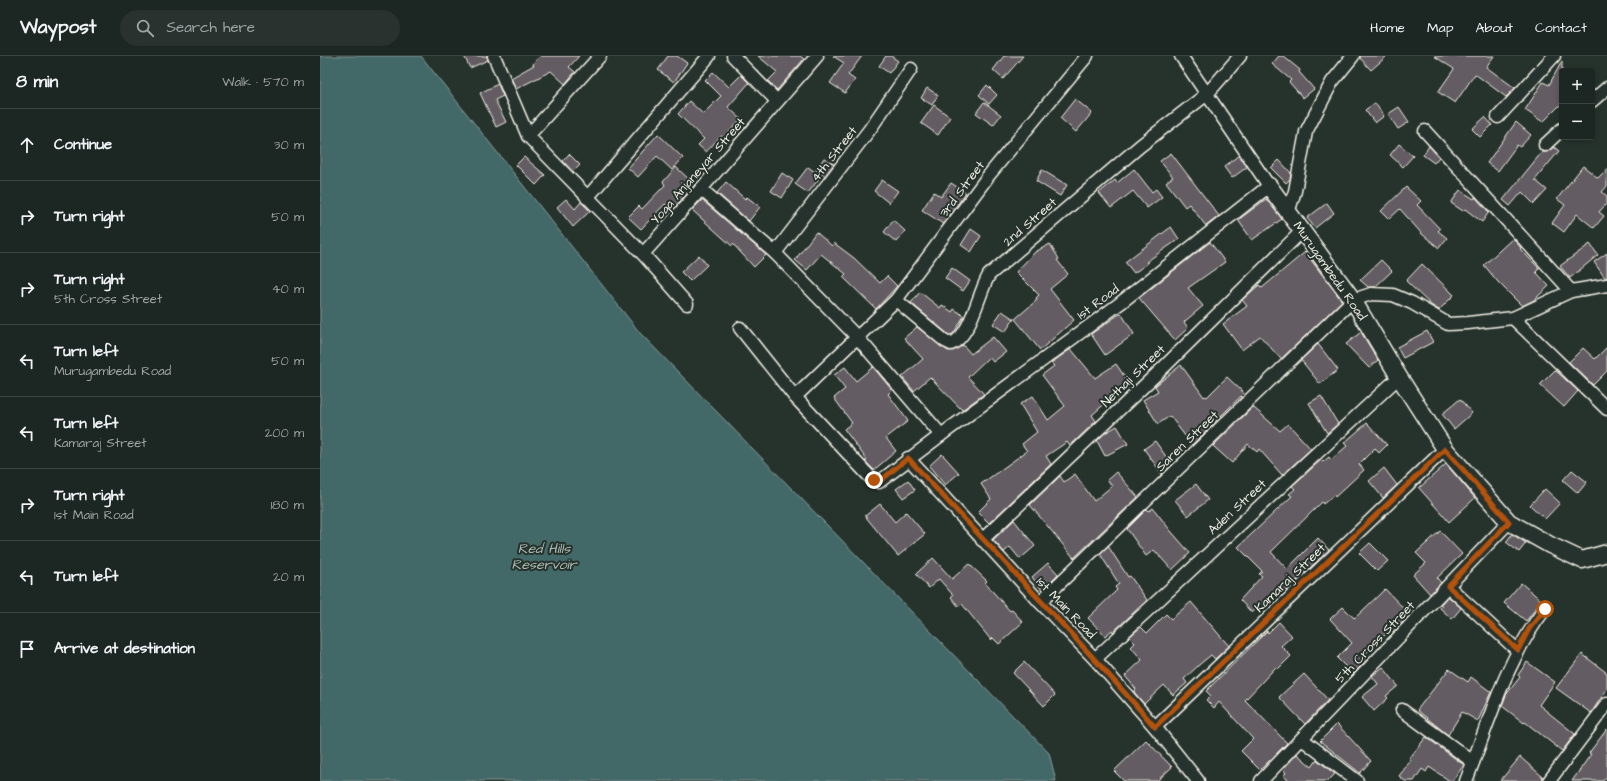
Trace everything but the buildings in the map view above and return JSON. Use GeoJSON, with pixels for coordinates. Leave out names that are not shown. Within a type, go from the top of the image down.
{"type":"FeatureCollection","features":[{"type":"Feature","properties":{"kind":"street"},"geometry":{"type":"LineString","coordinates":[[494,56],[528,136],[643,254],[687,304]]}},
{"type":"Feature","properties":{"kind":"street"},"geometry":{"type":"LineString","coordinates":[[528,136],[600,56]]}},
{"type":"Feature","properties":{"kind":"street"},"geometry":{"type":"LineString","coordinates":[[587,198],[709,56]]}},
{"type":"Feature","properties":{"kind":"street"},"geometry":{"type":"LineString","coordinates":[[733,56],[777,101]]}},
{"type":"Feature","properties":{"kind":"street","name":"Yoga Anjaneyar Street"},"geometry":{"type":"LineString","coordinates":[[643,254],[817,56]]}},
{"type":"Feature","properties":{"kind":"street","name":"3rd Street"},"geometry":{"type":"LineString","coordinates":[[795,396],[858,338],[896,300],[989,175],[1087,56]]}},
{"type":"Feature","properties":{"kind":"street","name":"Murugambedu Road"},"geometry":{"type":"LineString","coordinates":[[1181,56],[1268,186],[1353,300],[1399,377],[1445,449],[1509,522],[1550,545],[1582,560],[1607,553]]}},
{"type":"Feature","properties":{"kind":"street","name":"2nd Street"},"geometry":{"type":"LineString","coordinates":[[896,300],[945,341],[951,344],[957,341],[965,333],[982,288],[989,275],[1140,146],[1207,94],[1240,56]]}},
{"type":"Feature","properties":{"kind":"street"},"geometry":{"type":"LineString","coordinates":[[1288,213],[1295,191],[1306,132],[1332,82],[1353,56]]}},
{"type":"Feature","properties":{"kind":"street"},"geometry":{"type":"LineString","coordinates":[[1498,117],[1554,56]]}},
{"type":"Feature","properties":{"kind":"street","name":"4th Street"},"geometry":{"type":"LineString","coordinates":[[775,253],[870,130],[911,69]]}},
{"type":"Feature","properties":{"kind":"street"},"geometry":{"type":"LineString","coordinates":[[1595,98],[1607,88]]}},
{"type":"Feature","properties":{"kind":"street"},"geometry":{"type":"LineString","coordinates":[[1425,131],[1571,291]]}},
{"type":"Feature","properties":{"kind":"street"},"geometry":{"type":"LineString","coordinates":[[1545,144],[1559,132]]}},
{"type":"Feature","properties":{"kind":"street","name":"1st Road"},"geometry":{"type":"LineString","coordinates":[[795,396],[874,480],[879,482],[908,458],[1118,304],[1268,186]]}},
{"type":"Feature","properties":{"kind":"street"},"geometry":{"type":"LineString","coordinates":[[701,189],[775,253],[858,338],[941,435]]}},
{"type":"Feature","properties":{"kind":"street","name":"Nethaji Street"},"geometry":{"type":"LineString","coordinates":[[982,540],[1172,360],[1302,231]]}},
{"type":"Feature","properties":{"kind":"street"},"geometry":{"type":"LineString","coordinates":[[1353,300],[1371,294],[1393,295],[1412,303],[1448,324],[1512,318],[1571,291],[1607,285]]}},
{"type":"Feature","properties":{"kind":"street","name":"Saren Street"},"geometry":{"type":"LineString","coordinates":[[1040,602],[1353,300]]}},
{"type":"Feature","properties":{"kind":"street"},"geometry":{"type":"LineString","coordinates":[[1512,318],[1607,409]]}},
{"type":"Feature","properties":{"kind":"street"},"geometry":{"type":"LineString","coordinates":[[740,328],[795,396]]}},
{"type":"Feature","properties":{"kind":"street","name":"Aden Street"},"geometry":{"type":"LineString","coordinates":[[1095,659],[1399,377]]}},
{"type":"Feature","properties":{"kind":"street","name":"Kamaraj Street"},"geometry":{"type":"LineString","coordinates":[[1155,727],[1445,449]]}},
{"type":"Feature","properties":{"kind":"street","name":"1st Main Road"},"geometry":{"type":"LineString","coordinates":[[908,458],[982,540],[1095,659],[1155,727],[1198,781]]}},
{"type":"Feature","properties":{"kind":"street","name":"5th Cross Street"},"geometry":{"type":"LineString","coordinates":[[1261,781],[1509,522]]}},
{"type":"Feature","properties":{"kind":"street"},"geometry":{"type":"LineString","coordinates":[[1448,586],[1518,650]]}},
{"type":"Feature","properties":{"kind":"street"},"geometry":{"type":"LineString","coordinates":[[1466,781],[1518,650],[1529,629],[1545,609]]}},
{"type":"Feature","properties":{"kind":"street"},"geometry":{"type":"LineString","coordinates":[[1549,781],[1607,704]]}},
{"type":"Feature","properties":{"kind":"street"},"geometry":{"type":"LineString","coordinates":[[1402,710],[1473,762]]}},
{"type":"Feature","properties":{"kind":"street"},"geometry":{"type":"LineString","coordinates":[[1302,739],[1357,781]]}},
{"type":"Feature","properties":{"kind":"water","name":"Red Hills Reservoir"},"geometry":{"type":"Polygon","coordinates":[[[320,56],[421,56],[640,333],[1049,753],[1056,781],[320,781],[320,56]]]}},
{"type":"Feature","properties":{"kind":"route"},"geometry":{"type":"LineString","coordinates":[[874,480],[879,482],[908,458],[1040,602],[1095,659],[1155,727],[1445,449],[1509,522],[1448,586],[1518,650],[1529,629],[1545,609]]}}]}
